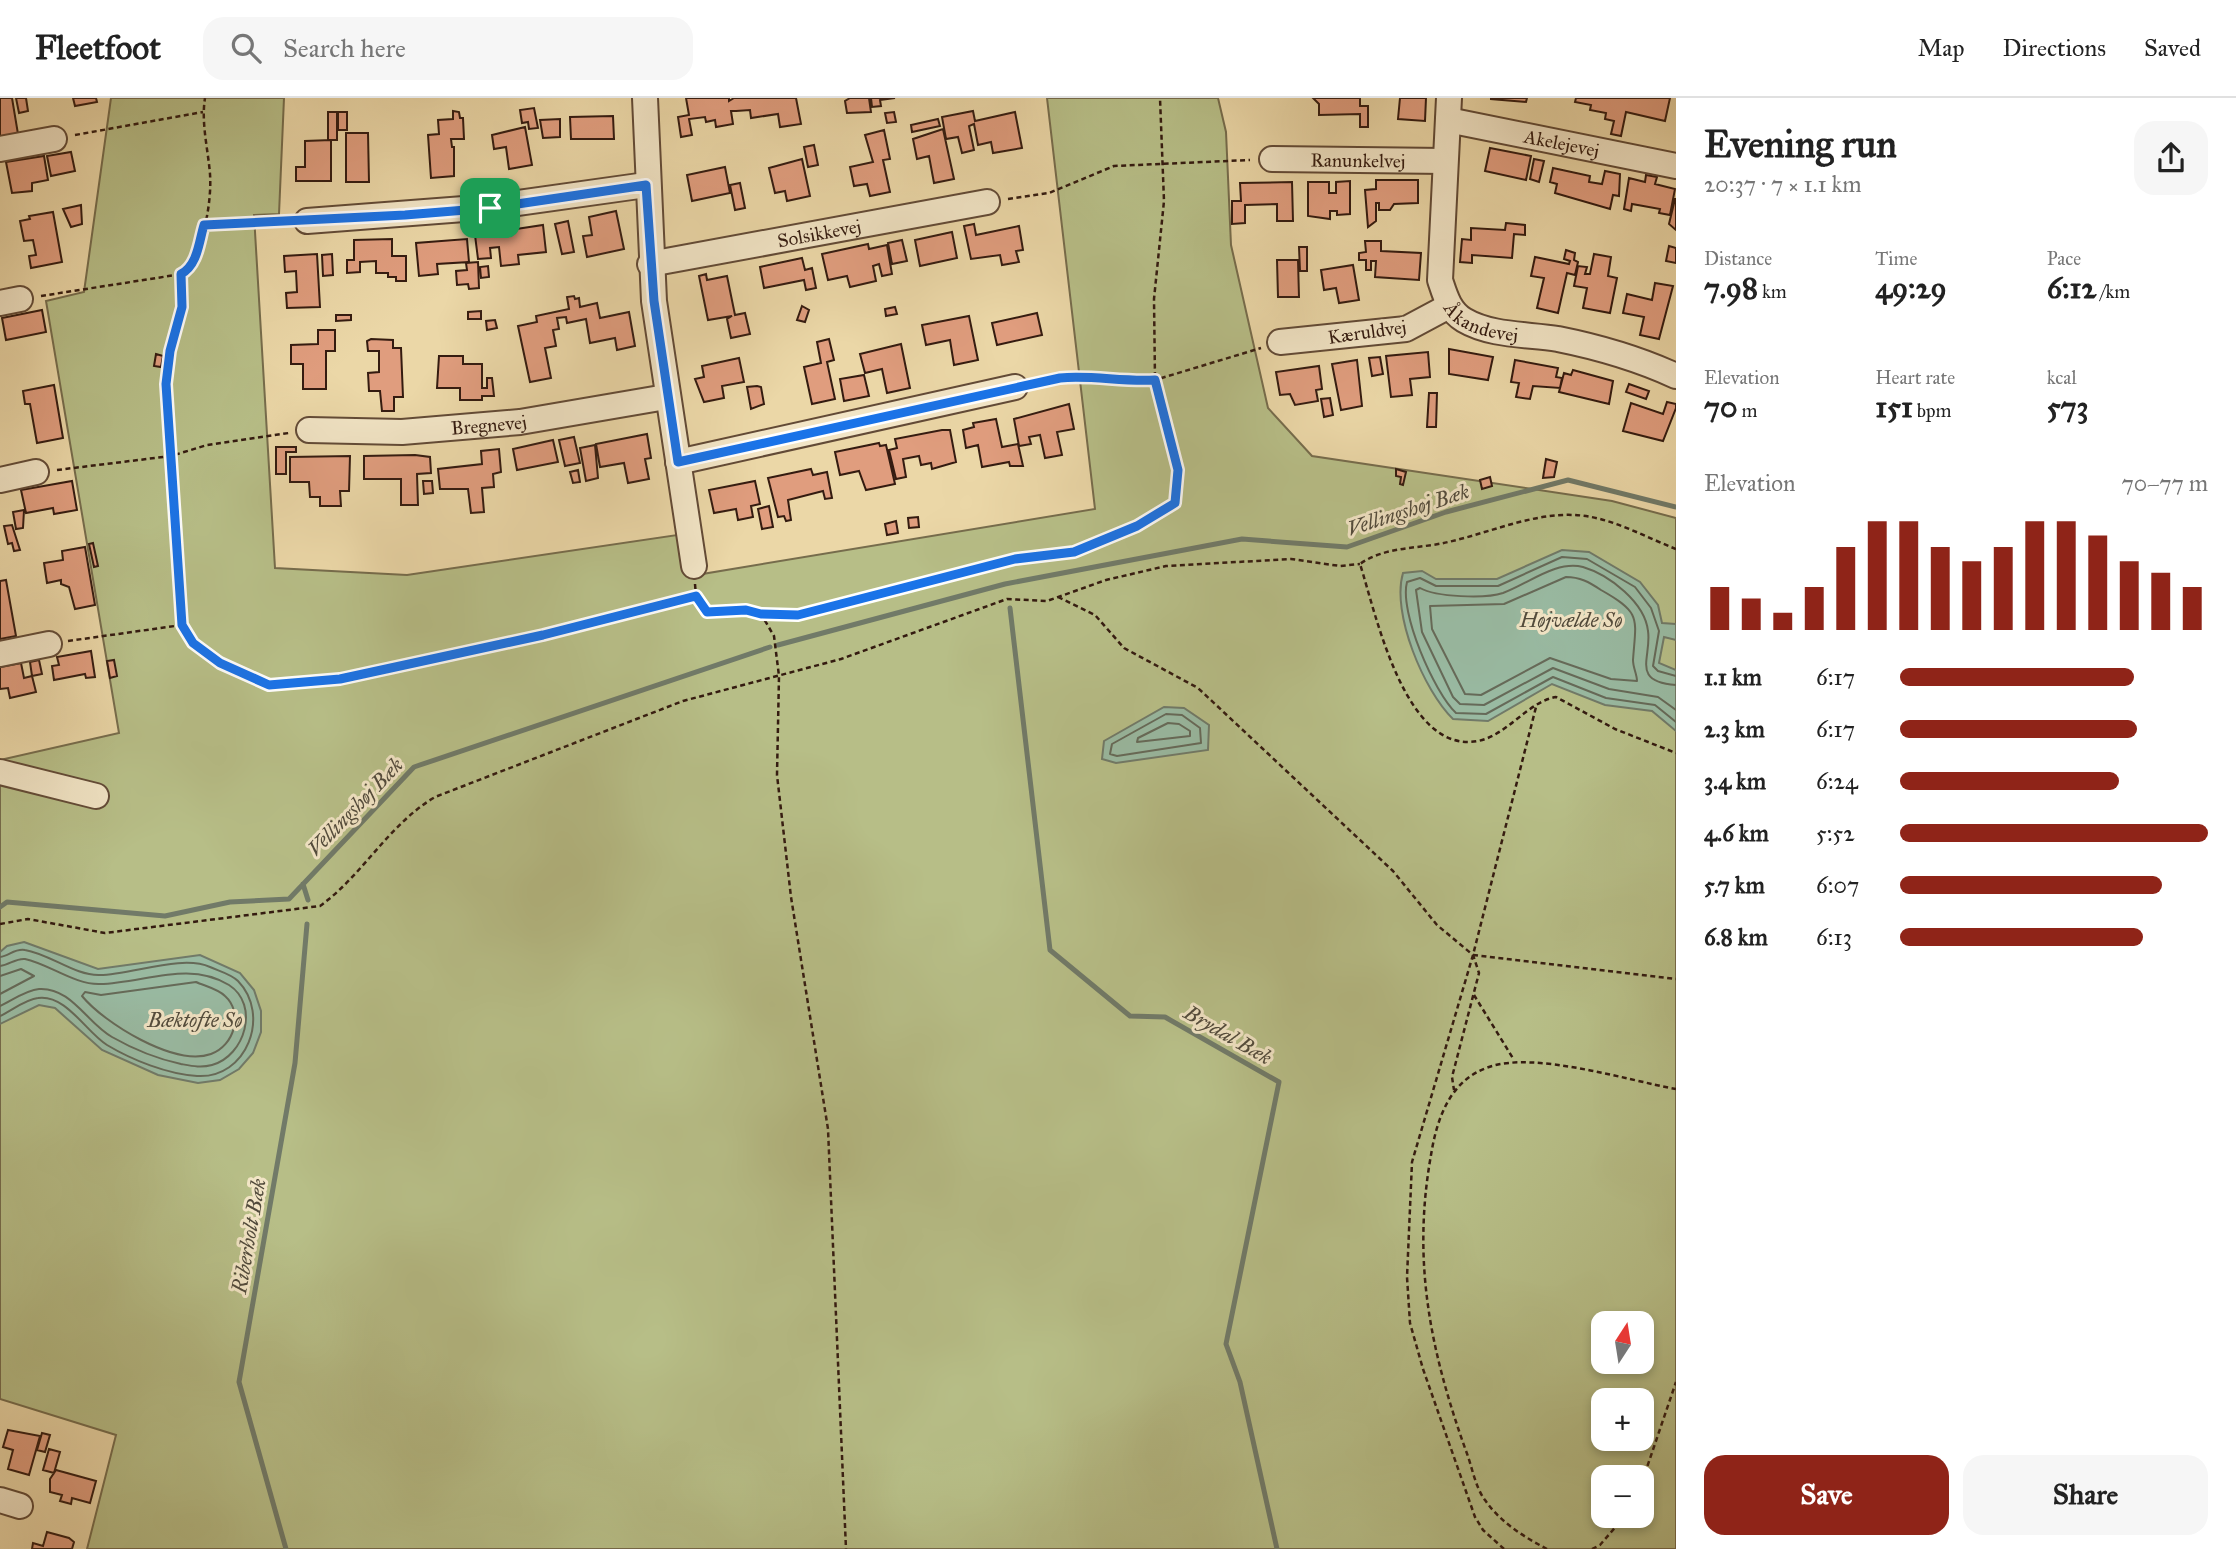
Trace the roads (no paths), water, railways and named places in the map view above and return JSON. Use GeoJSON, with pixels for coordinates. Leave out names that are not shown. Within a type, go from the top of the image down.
{"type":"FeatureCollection","features":[{"type":"Feature","properties":{"kind":"street"},"geometry":{"type":"LineString","coordinates":[[645,98],[650,264],[666,397],[694,566]]}},
{"type":"Feature","properties":{"kind":"street","name":"Åkandevej"},"geometry":{"type":"LineString","coordinates":[[1449,109],[1440,280],[1449,306],[1463,319],[1484,329],[1570,342],[1614,353],[1676,376]]}},
{"type":"Feature","properties":{"kind":"street","name":"Akelejevej"},"geometry":{"type":"LineString","coordinates":[[1449,109],[1676,166]]}},
{"type":"Feature","properties":{"kind":"street"},"geometry":{"type":"LineString","coordinates":[[0,149],[54,139]]}},
{"type":"Feature","properties":{"kind":"street","name":"Ranunkelvej"},"geometry":{"type":"LineString","coordinates":[[1272,159],[1445,161]]}},
{"type":"Feature","properties":{"kind":"street"},"geometry":{"type":"LineString","coordinates":[[307,221],[490,208],[646,185]]}},
{"type":"Feature","properties":{"kind":"street","name":"Solsikkevej"},"geometry":{"type":"LineString","coordinates":[[650,264],[987,202]]}},
{"type":"Feature","properties":{"kind":"street","name":"Kæruldvej"},"geometry":{"type":"LineString","coordinates":[[1280,342],[1406,329],[1449,306]]}},
{"type":"Feature","properties":{"kind":"street"},"geometry":{"type":"LineString","coordinates":[[678,462],[1015,387]]}},
{"type":"Feature","properties":{"kind":"street","name":"Bregnevej"},"geometry":{"type":"LineString","coordinates":[[309,430],[402,432],[520,422],[666,397]]}},
{"type":"Feature","properties":{"kind":"street"},"geometry":{"type":"LineString","coordinates":[[0,480],[36,472]]}},
{"type":"Feature","properties":{"kind":"street"},"geometry":{"type":"LineString","coordinates":[[0,654],[49,644]]}},
{"type":"Feature","properties":{"kind":"street"},"geometry":{"type":"LineString","coordinates":[[0,772],[96,796]]}},
{"type":"Feature","properties":{"kind":"water","name":"Højvælde Sø"},"geometry":{"type":"Polygon","coordinates":[[[1562,550],[1589,552],[1640,582],[1658,605],[1662,623],[1676,624],[1676,640],[1664,637],[1659,663],[1676,670],[1676,731],[1652,711],[1605,705],[1552,684],[1488,721],[1453,719],[1431,690],[1406,629],[1402,609],[1403,573],[1422,571],[1436,579],[1497,579],[1562,550]]]}},
{"type":"Feature","properties":{"kind":"water"},"geometry":{"type":"Polygon","coordinates":[[[1164,707],[1184,708],[1209,725],[1208,750],[1116,763],[1102,759],[1104,741],[1164,707]]]}},
{"type":"Feature","properties":{"kind":"water","name":"Bæktofte Sø"},"geometry":{"type":"Polygon","coordinates":[[[24,942],[98,969],[200,955],[240,973],[254,990],[261,1011],[261,1032],[253,1053],[239,1069],[220,1080],[198,1083],[158,1075],[102,1050],[55,1008],[39,1005],[0,1024],[0,952],[7,946],[24,942]]]}},
{"type":"Feature","properties":{"kind":"waterway","name":"Vellingshøj Bæk"},"geometry":{"type":"LineString","coordinates":[[778,645],[1005,584],[1242,539],[1347,547],[1446,512],[1568,480],[1676,507]]}},
{"type":"Feature","properties":{"kind":"waterway","name":"Brydal Bæk"},"geometry":{"type":"LineString","coordinates":[[1010,608],[1050,950],[1130,1016],[1165,1017],[1279,1082],[1226,1344],[1240,1382],[1277,1549]]}},
{"type":"Feature","properties":{"kind":"waterway","name":"Vellingshøj Bæk"},"geometry":{"type":"LineString","coordinates":[[0,907],[7,902],[165,916],[230,902],[289,899],[414,767],[770,647]]}},
{"type":"Feature","properties":{"kind":"waterway","name":"Riberholt Bæk"},"geometry":{"type":"LineString","coordinates":[[303,884],[308,900]]}},
{"type":"Feature","properties":{"kind":"waterway","name":"Riberholt Bæk"},"geometry":{"type":"LineString","coordinates":[[286,1549],[239,1382],[295,1063],[307,924]]}}]}
